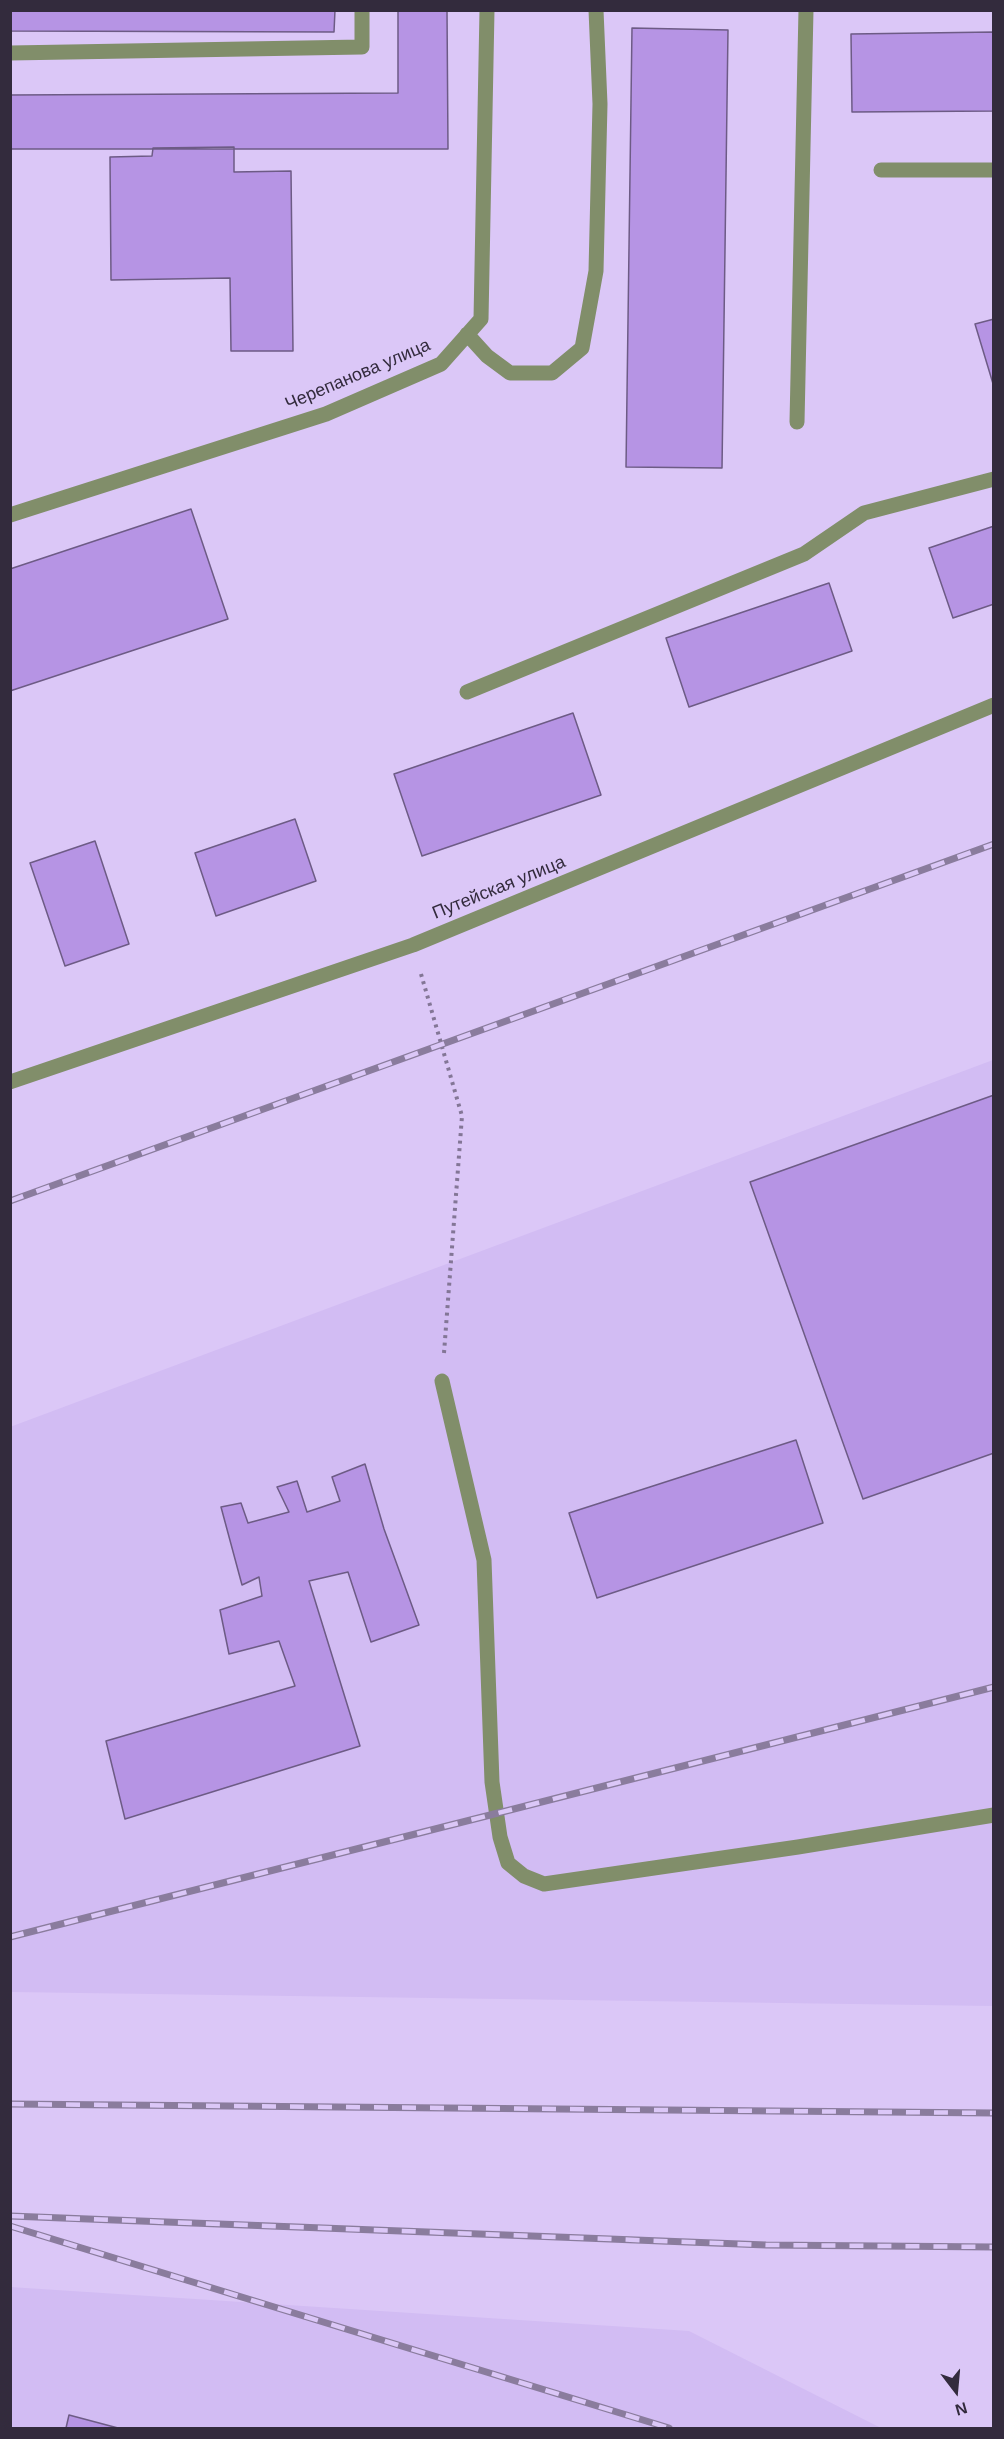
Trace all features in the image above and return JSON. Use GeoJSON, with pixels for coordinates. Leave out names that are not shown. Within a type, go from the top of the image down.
{"type":"FeatureCollection","features":[{"type":"Feature","properties":{"kind":"street"},"geometry":{"type":"LineString","coordinates":[[10,52],[362,47],[362,10]]}},
{"type":"Feature","properties":{"kind":"street","name":"Черепанова улица"},"geometry":{"type":"LineString","coordinates":[[10,515],[326,414],[441,364],[481,319],[487,10]]}},
{"type":"Feature","properties":{"kind":"street"},"geometry":{"type":"LineString","coordinates":[[467,334],[487,356],[510,373],[552,373],[582,348],[596,271],[600,104],[596,10]]}},
{"type":"Feature","properties":{"kind":"street"},"geometry":{"type":"LineString","coordinates":[[797,422],[806,10]]}},
{"type":"Feature","properties":{"kind":"street"},"geometry":{"type":"LineString","coordinates":[[881,170],[993,170]]}},
{"type":"Feature","properties":{"kind":"street"},"geometry":{"type":"LineString","coordinates":[[467,692],[804,554],[864,513],[993,479]]}},
{"type":"Feature","properties":{"kind":"street","name":"Путейская улица"},"geometry":{"type":"LineString","coordinates":[[10,1082],[412,945],[993,705]]}},
{"type":"Feature","properties":{"kind":"street"},"geometry":{"type":"LineString","coordinates":[[442,1381],[484,1560],[492,1782],[500,1837],[508,1863],[524,1876],[544,1884],[798,1847],[993,1815]]}},
{"type":"Feature","properties":{"kind":"path"},"geometry":{"type":"LineString","coordinates":[[412,945],[462,1116],[442,1381]]}},
{"type":"Feature","properties":{"kind":"shaded area"},"geometry":{"type":"Polygon","coordinates":[[[993,1060],[993,2006],[11,1992],[10,1427],[993,1060]]]}},
{"type":"Feature","properties":{"kind":"shaded area"},"geometry":{"type":"Polygon","coordinates":[[[10,2287],[689,2331],[881,2428],[11,2428],[10,2287]]]}},
{"type":"Feature","properties":{"kind":"building"},"geometry":{"type":"Polygon","coordinates":[[[10,10],[335,10],[334,32],[10,31],[10,10]]]}},
{"type":"Feature","properties":{"kind":"building"},"geometry":{"type":"Polygon","coordinates":[[[398,10],[447,10],[448,149],[10,149],[10,95],[398,93],[398,10]]]}},
{"type":"Feature","properties":{"kind":"building"},"geometry":{"type":"Polygon","coordinates":[[[632,28],[728,30],[722,468],[626,467],[632,28]]]}},
{"type":"Feature","properties":{"kind":"building"},"geometry":{"type":"Polygon","coordinates":[[[994,32],[994,111],[852,112],[851,34],[994,32]]]}},
{"type":"Feature","properties":{"kind":"building"},"geometry":{"type":"Polygon","coordinates":[[[234,147],[234,172],[291,171],[293,351],[231,351],[230,278],[111,280],[110,157],[152,156],[153,148],[234,147]]]}},
{"type":"Feature","properties":{"kind":"building"},"geometry":{"type":"Polygon","coordinates":[[[994,319],[994,387],[975,324],[994,319]]]}},
{"type":"Feature","properties":{"kind":"building"},"geometry":{"type":"Polygon","coordinates":[[[191,509],[228,619],[10,691],[10,569],[191,509]]]}},
{"type":"Feature","properties":{"kind":"building"},"geometry":{"type":"Polygon","coordinates":[[[994,526],[994,604],[953,618],[929,548],[994,526]]]}},
{"type":"Feature","properties":{"kind":"building"},"geometry":{"type":"Polygon","coordinates":[[[829,583],[852,651],[689,707],[666,638],[829,583]]]}},
{"type":"Feature","properties":{"kind":"building"},"geometry":{"type":"Polygon","coordinates":[[[573,713],[601,795],[422,856],[394,774],[573,713]]]}},
{"type":"Feature","properties":{"kind":"building"},"geometry":{"type":"Polygon","coordinates":[[[295,819],[316,881],[216,916],[195,853],[295,819]]]}},
{"type":"Feature","properties":{"kind":"building"},"geometry":{"type":"Polygon","coordinates":[[[95,841],[129,944],[65,966],[30,863],[95,841]]]}},
{"type":"Feature","properties":{"kind":"building"},"geometry":{"type":"Polygon","coordinates":[[[994,1095],[994,1453],[863,1499],[750,1182],[994,1095]]]}},
{"type":"Feature","properties":{"kind":"building"},"geometry":{"type":"Polygon","coordinates":[[[796,1440],[823,1523],[597,1598],[569,1513],[796,1440]]]}},
{"type":"Feature","properties":{"kind":"building"},"geometry":{"type":"Polygon","coordinates":[[[365,1464],[384,1529],[419,1625],[371,1642],[348,1572],[309,1581],[360,1746],[125,1819],[106,1741],[295,1686],[279,1641],[229,1654],[220,1610],[262,1596],[259,1577],[242,1585],[221,1507],[241,1503],[248,1523],[289,1512],[277,1487],[297,1481],[307,1512],[340,1501],[332,1477],[365,1464]]]}},
{"type":"Feature","properties":{"kind":"building"},"geometry":{"type":"Polygon","coordinates":[[[69,2415],[118,2428],[66,2428],[69,2415]]]}},
{"type":"Feature","properties":{"kind":"railway"},"geometry":{"type":"LineString","coordinates":[[10,1201],[994,844]]}},
{"type":"Feature","properties":{"kind":"railway"},"geometry":{"type":"LineString","coordinates":[[10,1937],[994,1687]]}},
{"type":"Feature","properties":{"kind":"railway"},"geometry":{"type":"LineString","coordinates":[[10,2104],[994,2113]]}},
{"type":"Feature","properties":{"kind":"railway"},"geometry":{"type":"LineString","coordinates":[[10,2216],[766,2245],[994,2247]]}},
{"type":"Feature","properties":{"kind":"railway"},"geometry":{"type":"LineString","coordinates":[[10,2226],[669,2428]]}}]}
